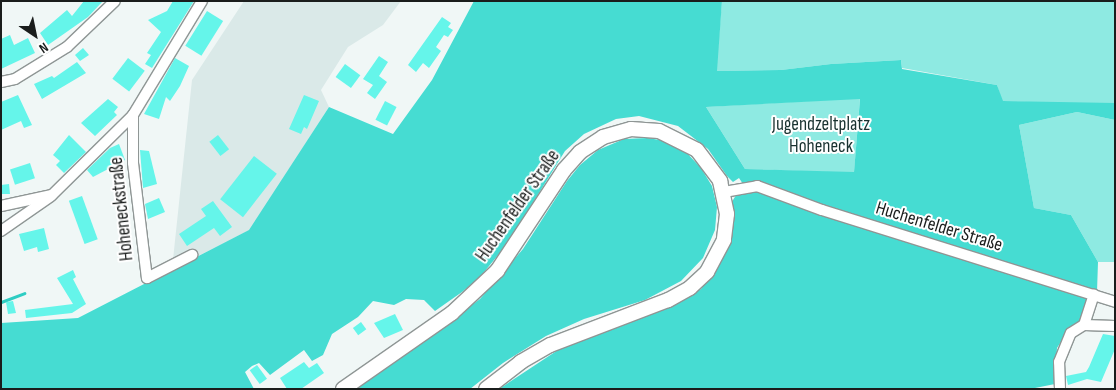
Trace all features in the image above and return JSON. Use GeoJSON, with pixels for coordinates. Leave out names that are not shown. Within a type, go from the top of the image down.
{"type":"FeatureCollection","features":[{"type":"Feature","properties":{"kind":"main road","name":"Huchenfelder Straße"},"geometry":{"type":"LineString","coordinates":[[343,389],[452,313],[497,271],[564,170],[580,152],[603,137],[631,129],[659,131],[678,138],[704,157],[724,192],[727,214],[724,240],[707,272],[690,288],[650,308],[550,345],[522,362],[486,389]]}},
{"type":"Feature","properties":{"kind":"street"},"geometry":{"type":"LineString","coordinates":[[1,82],[15,79],[67,47],[115,1]]}},
{"type":"Feature","properties":{"kind":"street","name":"Hoheneckstraße"},"geometry":{"type":"LineString","coordinates":[[1,231],[52,195],[132,116],[202,1]]}},
{"type":"Feature","properties":{"kind":"street","name":"Hoheneckstraße"},"geometry":{"type":"LineString","coordinates":[[132,116],[133,162],[147,278],[192,255]]}},
{"type":"Feature","properties":{"kind":"street","name":"Huchenfelder Straße"},"geometry":{"type":"LineString","coordinates":[[724,192],[757,186],[822,210],[1115,302]]}},
{"type":"Feature","properties":{"kind":"street"},"geometry":{"type":"LineString","coordinates":[[1,206],[52,195]]}},
{"type":"Feature","properties":{"kind":"street"},"geometry":{"type":"LineString","coordinates":[[1084,325],[1094,295]]}},
{"type":"Feature","properties":{"kind":"street"},"geometry":{"type":"LineString","coordinates":[[1060,389],[1059,362],[1063,345],[1071,333],[1084,325],[1115,326]]}},
{"type":"Feature","properties":{"kind":"shaded area"},"geometry":{"type":"Polygon","coordinates":[[[244,1],[401,1],[383,25],[348,47],[321,90],[329,107],[250,230],[172,269],[192,80],[244,1]]]}},
{"type":"Feature","properties":{"kind":"shaded area"},"geometry":{"type":"Polygon","coordinates":[[[474,1],[722,1],[717,71],[781,70],[831,64],[901,60],[902,69],[997,85],[1003,101],[1115,103],[1115,120],[1077,112],[1019,125],[1034,208],[1071,215],[1098,262],[1097,292],[1081,323],[1068,331],[1057,348],[1055,384],[1030,389],[499,389],[558,350],[676,304],[701,289],[725,255],[731,233],[733,200],[743,184],[739,178],[733,182],[708,149],[678,126],[639,116],[616,119],[584,134],[565,151],[508,243],[480,277],[462,292],[435,311],[424,300],[406,299],[394,305],[373,301],[358,317],[332,334],[323,355],[312,361],[304,350],[270,375],[259,363],[252,366],[245,372],[254,389],[1,389],[1,323],[78,318],[249,230],[329,107],[393,134],[432,80],[474,1]],[[860,99],[706,107],[745,169],[854,172],[860,99]]]}},
{"type":"Feature","properties":{"kind":"shaded area"},"geometry":{"type":"Polygon","coordinates":[[[647,138],[667,141],[685,151],[701,168],[712,186],[717,207],[715,230],[703,258],[681,281],[645,300],[584,319],[546,336],[503,363],[470,389],[357,389],[480,299],[523,249],[567,181],[580,165],[598,150],[624,139],[647,138]]]}},
{"type":"Feature","properties":{"kind":"green space"},"geometry":{"type":"Polygon","coordinates":[[[722,1],[1115,1],[1115,105],[1002,101],[997,85],[902,68],[901,60],[831,64],[781,70],[716,71],[722,1]]]}},
{"type":"Feature","properties":{"kind":"green space","name":"Jugendzeltplatz Hoheneck"},"geometry":{"type":"Polygon","coordinates":[[[860,98],[854,173],[745,169],[706,107],[860,98]]]}},
{"type":"Feature","properties":{"kind":"green space"},"geometry":{"type":"Polygon","coordinates":[[[1077,112],[1115,120],[1115,262],[1098,262],[1071,215],[1034,208],[1019,125],[1077,112]]]}},
{"type":"Feature","properties":{"kind":"building"},"geometry":{"type":"Polygon","coordinates":[[[84,1],[103,1],[88,17],[48,45],[40,33],[67,10],[72,16],[84,1]]]}},
{"type":"Feature","properties":{"kind":"building"},"geometry":{"type":"Polygon","coordinates":[[[173,1],[194,1],[152,68],[145,64],[151,55],[147,53],[161,32],[148,20],[167,11],[173,1]]]}},
{"type":"Feature","properties":{"kind":"building"},"geometry":{"type":"Polygon","coordinates":[[[207,11],[223,21],[201,56],[185,46],[207,11]]]}},
{"type":"Feature","properties":{"kind":"building"},"geometry":{"type":"Polygon","coordinates":[[[442,17],[451,23],[448,27],[453,30],[448,37],[444,35],[436,47],[441,51],[429,68],[423,63],[416,72],[408,65],[442,17]]]}},
{"type":"Feature","properties":{"kind":"building"},"geometry":{"type":"Polygon","coordinates":[[[10,35],[14,45],[28,38],[35,53],[1,69],[1,39],[10,35]]]}},
{"type":"Feature","properties":{"kind":"building"},"geometry":{"type":"Polygon","coordinates":[[[83,48],[89,55],[80,61],[75,55],[83,48]]]}},
{"type":"Feature","properties":{"kind":"building"},"geometry":{"type":"Polygon","coordinates":[[[379,56],[388,62],[379,76],[387,82],[375,99],[367,93],[373,85],[363,79],[379,56]]]}},
{"type":"Feature","properties":{"kind":"building"},"geometry":{"type":"Polygon","coordinates":[[[128,58],[145,71],[129,91],[112,79],[128,58]]]}},
{"type":"Feature","properties":{"kind":"building"},"geometry":{"type":"Polygon","coordinates":[[[175,58],[189,66],[180,86],[170,101],[166,97],[159,119],[144,114],[175,58]]]}},
{"type":"Feature","properties":{"kind":"building"},"geometry":{"type":"Polygon","coordinates":[[[77,62],[86,73],[42,99],[34,84],[52,76],[54,78],[77,62]]]}},
{"type":"Feature","properties":{"kind":"building"},"geometry":{"type":"Polygon","coordinates":[[[345,64],[360,75],[351,88],[336,77],[345,64]]]}},
{"type":"Feature","properties":{"kind":"building"},"geometry":{"type":"Polygon","coordinates":[[[18,95],[32,125],[24,128],[21,121],[1,130],[1,102],[18,95]]]}},
{"type":"Feature","properties":{"kind":"building"},"geometry":{"type":"Polygon","coordinates":[[[304,95],[319,101],[307,129],[304,127],[301,134],[289,129],[304,95]]]}},
{"type":"Feature","properties":{"kind":"building"},"geometry":{"type":"Polygon","coordinates":[[[108,99],[118,107],[114,112],[117,115],[95,136],[81,123],[108,99]]]}},
{"type":"Feature","properties":{"kind":"building"},"geometry":{"type":"Polygon","coordinates":[[[385,101],[397,107],[387,126],[375,120],[385,101]]]}},
{"type":"Feature","properties":{"kind":"building"},"geometry":{"type":"Polygon","coordinates":[[[69,135],[86,152],[64,173],[56,165],[60,161],[53,155],[69,135]]]}},
{"type":"Feature","properties":{"kind":"building"},"geometry":{"type":"Polygon","coordinates":[[[218,135],[229,149],[220,156],[209,142],[218,135]]]}},
{"type":"Feature","properties":{"kind":"building"},"geometry":{"type":"Polygon","coordinates":[[[119,144],[125,160],[93,177],[87,170],[110,148],[119,144]]]}},
{"type":"Feature","properties":{"kind":"building"},"geometry":{"type":"Polygon","coordinates":[[[140,150],[149,151],[157,184],[143,188],[140,150]]]}},
{"type":"Feature","properties":{"kind":"building"},"geometry":{"type":"Polygon","coordinates":[[[254,156],[277,174],[243,217],[220,199],[254,156]]]}},
{"type":"Feature","properties":{"kind":"building"},"geometry":{"type":"Polygon","coordinates":[[[30,163],[35,178],[15,185],[10,169],[30,163]]]}},
{"type":"Feature","properties":{"kind":"building"},"geometry":{"type":"Polygon","coordinates":[[[9,184],[10,194],[1,194],[1,185],[9,184]]]}},
{"type":"Feature","properties":{"kind":"building"},"geometry":{"type":"Polygon","coordinates":[[[82,196],[98,239],[85,244],[69,201],[82,196]]]}},
{"type":"Feature","properties":{"kind":"building"},"geometry":{"type":"Polygon","coordinates":[[[159,198],[165,212],[148,219],[145,204],[159,198]]]}},
{"type":"Feature","properties":{"kind":"building"},"geometry":{"type":"Polygon","coordinates":[[[213,201],[232,227],[220,236],[214,228],[187,246],[179,234],[206,216],[201,209],[213,201]]]}},
{"type":"Feature","properties":{"kind":"building"},"geometry":{"type":"Polygon","coordinates":[[[44,228],[49,249],[38,252],[37,247],[24,251],[19,234],[44,228]]]}},
{"type":"Feature","properties":{"kind":"building"},"geometry":{"type":"Polygon","coordinates":[[[73,270],[76,277],[73,279],[86,304],[72,313],[26,318],[25,310],[73,304],[57,278],[73,270]]]}},
{"type":"Feature","properties":{"kind":"building"},"geometry":{"type":"Polygon","coordinates":[[[13,301],[16,313],[8,314],[6,302],[13,301]]]}},
{"type":"Feature","properties":{"kind":"building"},"geometry":{"type":"Polygon","coordinates":[[[395,314],[403,330],[384,338],[374,323],[395,314]]]}},
{"type":"Feature","properties":{"kind":"building"},"geometry":{"type":"Polygon","coordinates":[[[361,322],[366,329],[358,335],[353,328],[361,322]]]}},
{"type":"Feature","properties":{"kind":"building"},"geometry":{"type":"Polygon","coordinates":[[[1103,334],[1115,336],[1115,349],[1101,382],[1087,379],[1068,385],[1066,376],[1086,372],[1103,334]]]}},
{"type":"Feature","properties":{"kind":"building"},"geometry":{"type":"Polygon","coordinates":[[[304,362],[309,368],[317,363],[324,373],[301,389],[287,389],[280,378],[304,362]]]}},
{"type":"Feature","properties":{"kind":"building"},"geometry":{"type":"Polygon","coordinates":[[[257,365],[267,379],[260,384],[250,370],[257,365]]]}},
{"type":"Feature","properties":{"kind":"waterway"},"geometry":{"type":"LineString","coordinates":[[1,302],[24,293]]}}]}
